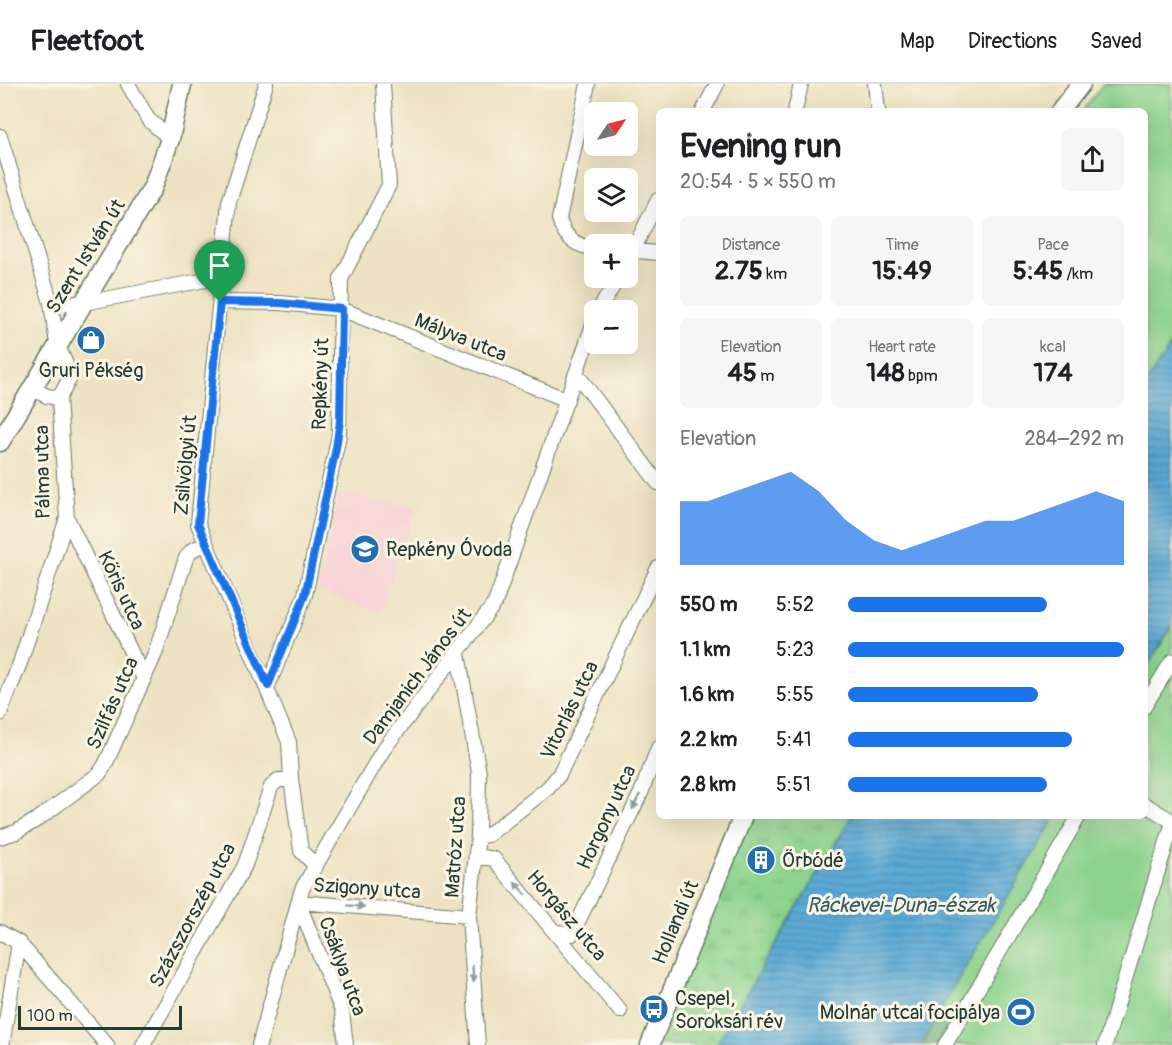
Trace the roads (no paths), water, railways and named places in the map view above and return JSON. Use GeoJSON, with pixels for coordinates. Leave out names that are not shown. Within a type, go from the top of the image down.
{"type":"FeatureCollection","features":[{"type":"Feature","properties":{"kind":"street"},"geometry":{"type":"LineString","coordinates":[[128,84],[148,119],[170,139]]}},
{"type":"Feature","properties":{"kind":"street","name":"Szent István út"},"geometry":{"type":"LineString","coordinates":[[0,442],[153,187],[170,139],[182,84]]}},
{"type":"Feature","properties":{"kind":"street","name":"Zsilvölgyi út"},"geometry":{"type":"LineString","coordinates":[[266,84],[229,202],[198,524],[268,686],[289,742],[291,779],[301,851],[316,866]]}},
{"type":"Feature","properties":{"kind":"street","name":"Repkény út"},"geometry":{"type":"LineString","coordinates":[[268,686],[305,595],[336,448],[340,421],[341,279],[344,269],[390,185],[383,84]]}},
{"type":"Feature","properties":{"kind":"street"},"geometry":{"type":"LineString","coordinates":[[584,245],[575,243],[561,227],[559,219],[588,84]]}},
{"type":"Feature","properties":{"kind":"street"},"geometry":{"type":"LineString","coordinates":[[705,108],[717,84]]}},
{"type":"Feature","properties":{"kind":"street"},"geometry":{"type":"LineString","coordinates":[[796,108],[801,84]]}},
{"type":"Feature","properties":{"kind":"street"},"geometry":{"type":"LineString","coordinates":[[875,84],[878,108]]}},
{"type":"Feature","properties":{"kind":"street"},"geometry":{"type":"LineString","coordinates":[[1062,108],[1081,84]]}},
{"type":"Feature","properties":{"kind":"street","name":"Pálma utca"},"geometry":{"type":"LineString","coordinates":[[0,136],[51,303],[57,344],[66,364],[69,380],[59,398],[67,518],[20,663],[0,714]]}},
{"type":"Feature","properties":{"kind":"street"},"geometry":{"type":"LineString","coordinates":[[638,237],[656,204]]}},
{"type":"Feature","properties":{"kind":"street"},"geometry":{"type":"LineString","coordinates":[[638,254],[656,253]]}},
{"type":"Feature","properties":{"kind":"street"},"geometry":{"type":"LineString","coordinates":[[51,303],[84,303],[221,277]]}},
{"type":"Feature","properties":{"kind":"street","name":"Mályva utca"},"geometry":{"type":"LineString","coordinates":[[220,302],[280,303],[342,309],[567,400]]}},
{"type":"Feature","properties":{"kind":"street","name":"Damjanich János út"},"geometry":{"type":"LineString","coordinates":[[259,1045],[302,889],[383,750],[495,603],[584,351]]}},
{"type":"Feature","properties":{"kind":"street"},"geometry":{"type":"LineString","coordinates":[[576,374],[656,480]]}},
{"type":"Feature","properties":{"kind":"street","name":"Pálma utca"},"geometry":{"type":"LineString","coordinates":[[31,388],[47,396],[59,398]]}},
{"type":"Feature","properties":{"kind":"street","name":"Kőris utca"},"geometry":{"type":"LineString","coordinates":[[67,518],[130,654],[144,679]]}},
{"type":"Feature","properties":{"kind":"street","name":"Szilfás utca"},"geometry":{"type":"LineString","coordinates":[[0,837],[16,832],[38,819],[99,774],[155,654],[186,558],[192,550],[205,544]]}},
{"type":"Feature","properties":{"kind":"street","name":"Vitorlás utca"},"geometry":{"type":"LineString","coordinates":[[478,836],[488,835],[548,788],[559,775],[656,572]]}},
{"type":"Feature","properties":{"kind":"street"},"geometry":{"type":"LineString","coordinates":[[130,654],[155,654]]}},
{"type":"Feature","properties":{"kind":"street","name":"Matróz utca"},"geometry":{"type":"LineString","coordinates":[[458,654],[479,773],[478,836],[469,916],[478,1045]]}},
{"type":"Feature","properties":{"kind":"street"},"geometry":{"type":"LineString","coordinates":[[1148,700],[1172,661]]}},
{"type":"Feature","properties":{"kind":"street","name":"Horgony utca"},"geometry":{"type":"LineString","coordinates":[[570,940],[641,793],[656,753]]}},
{"type":"Feature","properties":{"kind":"street","name":"Százszorszép utca"},"geometry":{"type":"LineString","coordinates":[[143,1045],[245,865],[271,787],[278,780],[291,779]]}},
{"type":"Feature","properties":{"kind":"street"},"geometry":{"type":"LineString","coordinates":[[1105,1045],[1172,823],[1148,807]]}},
{"type":"Feature","properties":{"kind":"street","name":"Hollandi út"},"geometry":{"type":"LineString","coordinates":[[650,1045],[742,819]]}},
{"type":"Feature","properties":{"kind":"street"},"geometry":{"type":"LineString","coordinates":[[945,1045],[1077,819]]}},
{"type":"Feature","properties":{"kind":"street","name":"Horgász utca"},"geometry":{"type":"LineString","coordinates":[[476,856],[494,859],[557,932],[570,940],[620,1011]]}},
{"type":"Feature","properties":{"kind":"street","name":"Szigony utca"},"geometry":{"type":"LineString","coordinates":[[298,902],[469,916]]}},
{"type":"Feature","properties":{"kind":"street","name":"Csáklya utca"},"geometry":{"type":"LineString","coordinates":[[298,902],[342,1011],[346,1045]]}},
{"type":"Feature","properties":{"kind":"street"},"geometry":{"type":"LineString","coordinates":[[0,932],[20,944],[107,1045]]}},
{"type":"Feature","properties":{"kind":"street"},"geometry":{"type":"LineString","coordinates":[[3,1045],[20,944]]}},
{"type":"Feature","properties":{"kind":"water"},"geometry":{"type":"Polygon","coordinates":[[[1172,344],[1172,626],[1148,665],[1148,380],[1172,344]]]}},
{"type":"Feature","properties":{"kind":"water","name":"Ráckevei-Duna-észak"},"geometry":{"type":"Polygon","coordinates":[[[850,819],[1054,819],[934,1020],[922,1045],[716,1045],[850,819]]]}},
{"type":"Feature","properties":{"kind":"place","name":"Gruri Pékség"},"geometry":{"type":"Point","coordinates":[91,340]}},
{"type":"Feature","properties":{"kind":"place","name":"Repkény Óvoda"},"geometry":{"type":"Point","coordinates":[365,549]}},
{"type":"Feature","properties":{"kind":"place","name":"Őrbódé"},"geometry":{"type":"Point","coordinates":[761,860]}},
{"type":"Feature","properties":{"kind":"place","name":"Csepel, Soroksári rév"},"geometry":{"type":"Point","coordinates":[654,1009]}},
{"type":"Feature","properties":{"kind":"place","name":"Molnár utcai focipálya"},"geometry":{"type":"Point","coordinates":[1021,1012]}}]}
